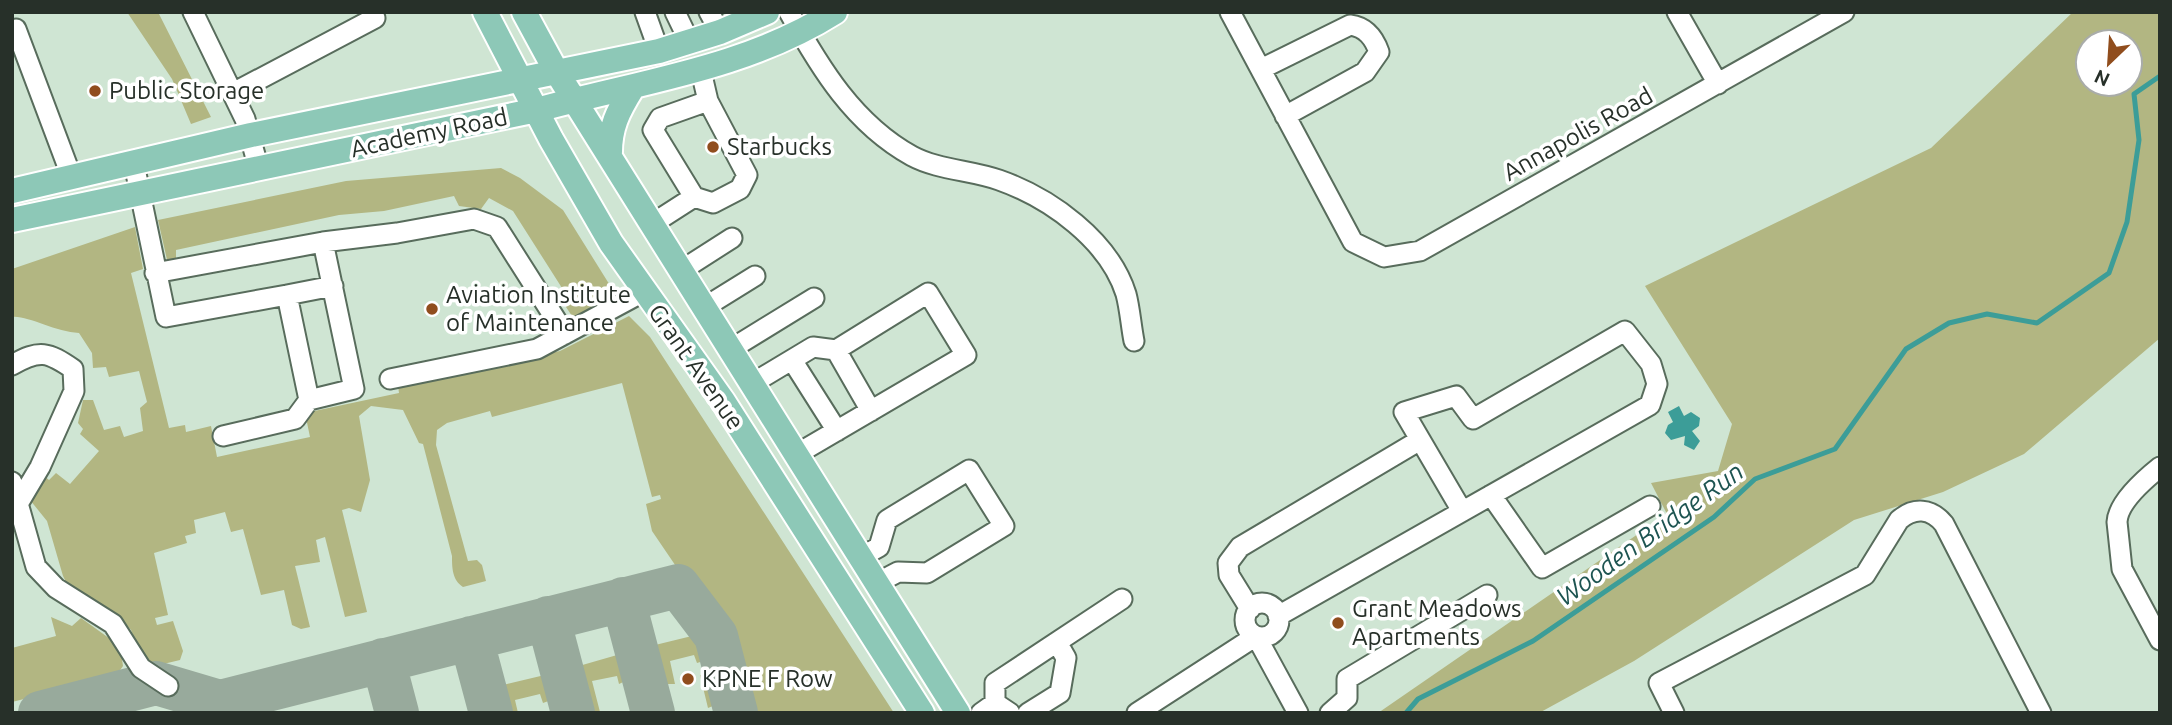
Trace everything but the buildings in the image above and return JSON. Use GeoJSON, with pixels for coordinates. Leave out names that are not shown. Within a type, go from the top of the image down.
{"type":"FeatureCollection","features":[{"type":"Feature","properties":{"kind":"main road","name":"Grant Avenue"},"geometry":{"type":"LineString","coordinates":[[485,12],[581,193],[643,292],[723,401],[922,713]]}},
{"type":"Feature","properties":{"kind":"main road","name":"Grant Avenue"},"geometry":{"type":"LineString","coordinates":[[524,12],[556,71],[958,713]]}},
{"type":"Feature","properties":{"kind":"main road","name":"Academy Road"},"geometry":{"type":"LineString","coordinates":[[12,191],[251,135],[659,51],[690,43],[714,22],[767,12]]}},
{"type":"Feature","properties":{"kind":"main road","name":"Academy Road"},"geometry":{"type":"LineString","coordinates":[[12,220],[537,110],[701,71],[794,22],[835,12]]}},
{"type":"Feature","properties":{"kind":"main road"},"geometry":{"type":"LineString","coordinates":[[610,157],[609,139],[614,118],[633,87]]}},
{"type":"Feature","properties":{"kind":"main road"},"geometry":{"type":"LineString","coordinates":[[723,401],[753,383]]}},
{"type":"Feature","properties":{"kind":"main road"},"geometry":{"type":"LineString","coordinates":[[768,472],[797,454]]}},
{"type":"Feature","properties":{"kind":"street"},"geometry":{"type":"LineString","coordinates":[[193,12],[251,135],[259,169]]}},
{"type":"Feature","properties":{"kind":"street"},"geometry":{"type":"LineString","coordinates":[[645,12],[659,51]]}},
{"type":"Feature","properties":{"kind":"street"},"geometry":{"type":"LineString","coordinates":[[675,12],[690,43]]}},
{"type":"Feature","properties":{"kind":"street","name":"Annapolis Road"},"geometry":{"type":"LineString","coordinates":[[1230,12],[1353,242],[1360,248],[1384,257],[1419,251],[1844,12]]}},
{"type":"Feature","properties":{"kind":"street"},"geometry":{"type":"LineString","coordinates":[[1677,12],[1718,83]]}},
{"type":"Feature","properties":{"kind":"street"},"geometry":{"type":"LineString","coordinates":[[233,93],[378,14]]}},
{"type":"Feature","properties":{"kind":"street"},"geometry":{"type":"LineString","coordinates":[[794,22],[815,59],[847,103],[881,135],[914,157],[998,180],[1023,190],[1088,235],[1111,263],[1126,293],[1134,341]]}},
{"type":"Feature","properties":{"kind":"street"},"geometry":{"type":"LineString","coordinates":[[1261,69],[1350,25],[1361,26],[1375,41],[1379,52],[1365,72],[1285,116]]}},
{"type":"Feature","properties":{"kind":"street"},"geometry":{"type":"LineString","coordinates":[[16,29],[72,178]]}},
{"type":"Feature","properties":{"kind":"street"},"geometry":{"type":"LineString","coordinates":[[701,71],[708,101],[747,175],[740,188],[713,203],[694,197],[653,130],[660,118],[708,101]]}},
{"type":"Feature","properties":{"kind":"street"},"geometry":{"type":"LineString","coordinates":[[134,164],[166,317],[333,286]]}},
{"type":"Feature","properties":{"kind":"street"},"geometry":{"type":"LineString","coordinates":[[653,224],[694,197]]}},
{"type":"Feature","properties":{"kind":"street"},"geometry":{"type":"LineString","coordinates":[[155,273],[323,242],[397,233],[474,219],[497,227],[565,334]]}},
{"type":"Feature","properties":{"kind":"street"},"geometry":{"type":"LineString","coordinates":[[682,270],[732,238]]}},
{"type":"Feature","properties":{"kind":"street"},"geometry":{"type":"LineString","coordinates":[[223,436],[295,419],[309,400],[354,389],[323,242]]}},
{"type":"Feature","properties":{"kind":"street"},"geometry":{"type":"LineString","coordinates":[[705,307],[755,276]]}},
{"type":"Feature","properties":{"kind":"street"},"geometry":{"type":"LineString","coordinates":[[390,379],[537,349],[643,292]]}},
{"type":"Feature","properties":{"kind":"street"},"geometry":{"type":"LineString","coordinates":[[753,383],[813,347],[836,351],[928,293],[966,355],[797,454]]}},
{"type":"Feature","properties":{"kind":"street"},"geometry":{"type":"LineString","coordinates":[[287,295],[309,400]]}},
{"type":"Feature","properties":{"kind":"street"},"geometry":{"type":"LineString","coordinates":[[732,349],[814,298]]}},
{"type":"Feature","properties":{"kind":"street"},"geometry":{"type":"LineString","coordinates":[[1138,713],[1256,636],[1262,637],[1274,632],[1278,616],[1650,405],[1657,384],[1651,364],[1625,331],[1473,419],[1456,396],[1404,412],[1462,511]]}},
{"type":"Feature","properties":{"kind":"street"},"geometry":{"type":"LineString","coordinates":[[836,351],[871,411]]}},
{"type":"Feature","properties":{"kind":"street"},"geometry":{"type":"LineString","coordinates":[[12,365],[32,354],[52,355],[73,369],[75,391],[40,467],[18,503]]}},
{"type":"Feature","properties":{"kind":"street"},"geometry":{"type":"LineString","coordinates":[[792,360],[837,431]]}},
{"type":"Feature","properties":{"kind":"street"},"geometry":{"type":"LineString","coordinates":[[1250,609],[1229,575],[1228,564],[1240,547],[1420,440]]}},
{"type":"Feature","properties":{"kind":"street"},"geometry":{"type":"LineString","coordinates":[[2160,467],[2130,498],[2117,517],[2122,569],[2160,640]]}},
{"type":"Feature","properties":{"kind":"street"},"geometry":{"type":"LineString","coordinates":[[861,557],[878,547],[887,520],[969,470],[1004,526],[927,573],[898,572],[877,583]]}},
{"type":"Feature","properties":{"kind":"street"},"geometry":{"type":"LineString","coordinates":[[12,482],[36,567],[56,588],[113,624],[141,668],[169,686]]}},
{"type":"Feature","properties":{"kind":"street"},"geometry":{"type":"LineString","coordinates":[[1490,495],[1542,568],[1650,506]]}},
{"type":"Feature","properties":{"kind":"street"},"geometry":{"type":"LineString","coordinates":[[1674,713],[1659,683],[1865,575],[1899,520],[1905,515],[1922,511],[1938,517],[1944,524],[2041,713]]}},
{"type":"Feature","properties":{"kind":"street"},"geometry":{"type":"LineString","coordinates":[[1330,713],[1347,698],[1348,679],[1487,595]]}},
{"type":"Feature","properties":{"kind":"street"},"geometry":{"type":"LineString","coordinates":[[995,710],[995,683],[1122,599]]}},
{"type":"Feature","properties":{"kind":"street"},"geometry":{"type":"LineString","coordinates":[[1278,616],[1268,605],[1262,603],[1246,614],[1247,627],[1256,636],[1298,713]]}},
{"type":"Feature","properties":{"kind":"street"},"geometry":{"type":"LineString","coordinates":[[1028,713],[1060,693],[1066,658],[1058,643]]}},
{"type":"Feature","properties":{"kind":"green space"},"geometry":{"type":"Polygon","coordinates":[[[127,12],[158,12],[211,117],[191,124],[172,79],[127,12]]]}},
{"type":"Feature","properties":{"kind":"green space"},"geometry":{"type":"Polygon","coordinates":[[[2073,12],[2160,12],[2160,338],[2024,454],[1943,492],[1854,520],[1634,661],[1539,713],[1378,713],[1667,514],[1651,483],[1718,471],[1732,424],[1645,286],[1931,148],[2073,12]]]}},
{"type":"Feature","properties":{"kind":"green space"},"geometry":{"type":"Polygon","coordinates":[[[501,168],[520,178],[563,210],[616,295],[582,317],[572,316],[566,307],[569,299],[513,211],[489,198],[481,209],[459,206],[454,196],[384,211],[339,215],[176,250],[176,262],[168,264],[158,220],[346,181],[501,168]]]}},
{"type":"Feature","properties":{"kind":"green space"},"geometry":{"type":"Polygon","coordinates":[[[135,227],[143,269],[131,273],[169,428],[185,425],[186,432],[211,426],[217,457],[310,437],[305,413],[399,393],[398,386],[560,351],[629,316],[650,337],[894,713],[747,713],[722,634],[652,531],[646,504],[661,499],[660,495],[652,497],[622,383],[492,417],[490,411],[447,423],[437,430],[436,445],[468,561],[477,560],[482,565],[486,581],[463,587],[453,573],[452,556],[423,444],[419,443],[403,410],[371,406],[359,416],[370,480],[361,512],[349,508],[342,510],[367,612],[345,617],[325,537],[316,540],[320,562],[295,566],[310,627],[301,629],[292,625],[284,590],[261,595],[243,529],[231,532],[225,512],[194,520],[196,533],[185,536],[187,543],[154,553],[168,615],[155,618],[157,625],[173,621],[183,651],[180,660],[155,666],[141,655],[131,630],[121,619],[68,586],[47,521],[30,500],[43,475],[49,480],[56,473],[70,484],[99,451],[80,434],[83,429],[78,423],[83,400],[93,400],[104,430],[120,426],[124,437],[143,431],[140,408],[147,402],[139,371],[109,377],[106,367],[93,368],[92,353],[79,333],[12,317],[12,269],[135,227]]]}},
{"type":"Feature","properties":{"kind":"green space"},"geometry":{"type":"Polygon","coordinates":[[[51,617],[72,626],[81,618],[120,646],[123,666],[116,676],[12,702],[12,648],[56,636],[51,617]]]}},
{"type":"Feature","properties":{"kind":"green space"},"geometry":{"type":"Polygon","coordinates":[[[701,636],[711,651],[710,659],[697,663],[694,655],[670,661],[675,684],[658,684],[648,652],[651,646],[701,636]]]}},
{"type":"Feature","properties":{"kind":"green space"},"geometry":{"type":"Polygon","coordinates":[[[624,653],[630,655],[634,677],[619,684],[617,676],[592,681],[600,712],[585,713],[572,668],[624,653]]]}},
{"type":"Feature","properties":{"kind":"green space"},"geometry":{"type":"Polygon","coordinates":[[[711,673],[718,677],[723,698],[720,703],[708,708],[700,675],[711,673]]]}},
{"type":"Feature","properties":{"kind":"green space"},"geometry":{"type":"Polygon","coordinates":[[[549,674],[556,686],[554,699],[543,703],[540,694],[515,700],[518,713],[501,713],[496,693],[499,686],[549,674]]]}},
{"type":"Feature","properties":{"kind":"water"},"geometry":{"type":"Polygon","coordinates":[[[1679,406],[1684,416],[1691,412],[1700,418],[1699,426],[1692,431],[1700,441],[1694,450],[1684,445],[1685,436],[1671,440],[1665,433],[1668,425],[1673,422],[1668,412],[1679,406]]]}},
{"type":"Feature","properties":{"kind":"waterway","name":"Wooden Bridge Run"},"geometry":{"type":"LineString","coordinates":[[1406,713],[1418,699],[1533,641],[1714,517],[1755,479],[1835,449],[1906,349],[1949,323],[1987,314],[2037,323],[2109,273],[2127,222],[2139,140],[2134,94],[2160,76]]}},
{"type":"Feature","properties":{"kind":"taxiway"},"geometry":{"type":"LineString","coordinates":[[40,713],[156,683],[220,702],[678,586],[716,636],[736,713]]}},
{"type":"Feature","properties":{"kind":"taxiway"},"geometry":{"type":"LineString","coordinates":[[623,599],[653,713]]}},
{"type":"Feature","properties":{"kind":"taxiway"},"geometry":{"type":"LineString","coordinates":[[548,618],[573,713]]}},
{"type":"Feature","properties":{"kind":"taxiway"},"geometry":{"type":"LineString","coordinates":[[471,638],[491,713]]}},
{"type":"Feature","properties":{"kind":"taxiway"},"geometry":{"type":"LineString","coordinates":[[383,660],[397,713]]}},
{"type":"Feature","properties":{"kind":"place","name":"Public Storage"},"geometry":{"type":"Point","coordinates":[95,91]}},
{"type":"Feature","properties":{"kind":"place","name":"Starbucks"},"geometry":{"type":"Point","coordinates":[713,147]}},
{"type":"Feature","properties":{"kind":"place","name":"Aviation Institute of Maintenance"},"geometry":{"type":"Point","coordinates":[432,309]}},
{"type":"Feature","properties":{"kind":"place","name":"Grant Meadows Apartments"},"geometry":{"type":"Point","coordinates":[1338,623]}},
{"type":"Feature","properties":{"kind":"place","name":"KPNE F Row"},"geometry":{"type":"Point","coordinates":[688,679]}}]}
